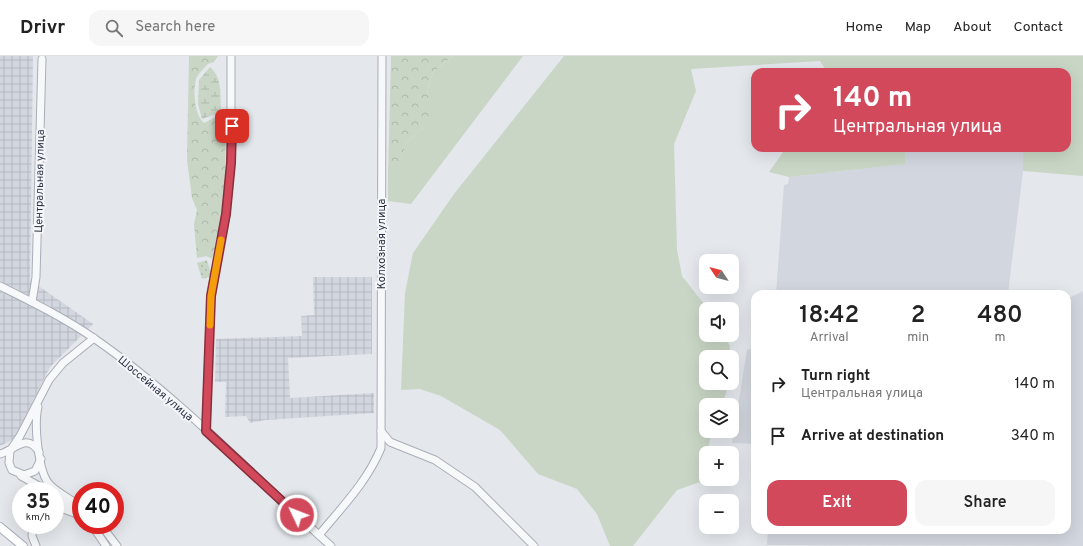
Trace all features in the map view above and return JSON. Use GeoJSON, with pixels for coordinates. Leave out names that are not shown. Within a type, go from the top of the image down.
{"type":"FeatureCollection","features":[{"type":"Feature","properties":{"kind":"main road"},"geometry":{"type":"LineString","coordinates":[[0,527],[23,546]]}},
{"type":"Feature","properties":{"kind":"street"},"geometry":{"type":"LineString","coordinates":[[206,431],[211,296],[226,214],[231,163],[231,56]]}},
{"type":"Feature","properties":{"kind":"street","name":"Колхозная улица"},"geometry":{"type":"LineString","coordinates":[[319,535],[363,483],[373,467],[381,448],[382,56]]}},
{"type":"Feature","properties":{"kind":"street","name":"Центральная улица"},"geometry":{"type":"LineString","coordinates":[[32,302],[36,277],[42,59]]}},
{"type":"Feature","properties":{"kind":"street","name":"Шоссейная улица"},"geometry":{"type":"LineString","coordinates":[[0,286],[32,302],[94,338],[139,372],[206,431],[328,545]]}},
{"type":"Feature","properties":{"kind":"street"},"geometry":{"type":"LineString","coordinates":[[32,482],[15,472],[9,463],[9,454],[46,387],[63,363],[94,338]]}},
{"type":"Feature","properties":{"kind":"street"},"geometry":{"type":"LineString","coordinates":[[46,387],[36,416],[40,457],[45,479],[50,486],[72,501]]}},
{"type":"Feature","properties":{"kind":"street"},"geometry":{"type":"LineString","coordinates":[[381,431],[390,442],[435,460],[475,487],[534,546]]}},
{"type":"Feature","properties":{"kind":"street"},"geometry":{"type":"LineString","coordinates":[[381,448],[390,442]]}},
{"type":"Feature","properties":{"kind":"street"},"geometry":{"type":"LineString","coordinates":[[0,454],[20,443],[29,443],[36,447],[40,457],[38,468],[31,474],[24,475],[15,472]]}},
{"type":"Feature","properties":{"kind":"street"},"geometry":{"type":"LineString","coordinates":[[64,502],[72,508]]}},
{"type":"Feature","properties":{"kind":"street"},"geometry":{"type":"LineString","coordinates":[[32,534],[36,546]]}},
{"type":"Feature","properties":{"kind":"street"},"geometry":{"type":"LineString","coordinates":[[98,534],[106,546]]}},
{"type":"Feature","properties":{"kind":"street"},"geometry":{"type":"LineString","coordinates":[[108,534],[117,546]]}},
{"type":"Feature","properties":{"kind":"shaded area"},"geometry":{"type":"Polygon","coordinates":[[[0,56],[33,56],[30,280],[93,324],[50,367],[17,433],[12,440],[0,446],[0,56]]]}},
{"type":"Feature","properties":{"kind":"shaded area"},"geometry":{"type":"Polygon","coordinates":[[[905,152],[1023,152],[1023,171],[1008,290],[776,290],[784,185],[788,184],[789,177],[904,164],[905,152]]]}},
{"type":"Feature","properties":{"kind":"shaded area"},"geometry":{"type":"Polygon","coordinates":[[[313,277],[372,277],[372,354],[288,358],[290,398],[374,393],[374,413],[265,420],[250,423],[246,416],[225,417],[226,382],[215,382],[216,339],[302,336],[301,316],[314,315],[313,277]]]}},
{"type":"Feature","properties":{"kind":"shaded area"},"geometry":{"type":"Polygon","coordinates":[[[1083,291],[1083,546],[767,545],[768,534],[1071,534],[1071,297],[1083,291]]]}},
{"type":"Feature","properties":{"kind":"shaded area"},"geometry":{"type":"Polygon","coordinates":[[[751,349],[751,444],[732,443],[733,438],[739,438],[739,400],[747,350],[751,349]]]}},
{"type":"Feature","properties":{"kind":"green space"},"geometry":{"type":"Polygon","coordinates":[[[189,56],[218,56],[214,62],[208,64],[198,75],[195,90],[196,109],[204,123],[224,113],[226,163],[225,196],[218,245],[212,259],[206,256],[197,258],[194,224],[197,210],[192,198],[187,160],[189,56]]]}},
{"type":"Feature","properties":{"kind":"green space"},"geometry":{"type":"Polygon","coordinates":[[[391,56],[453,56],[433,72],[427,92],[433,109],[423,128],[406,143],[397,174],[388,176],[391,56]]]}},
{"type":"Feature","properties":{"kind":"green space"},"geometry":{"type":"Polygon","coordinates":[[[453,56],[523,56],[411,204],[388,201],[388,176],[397,173],[406,143],[423,128],[427,92],[433,72],[453,56]]]}},
{"type":"Feature","properties":{"kind":"green space"},"geometry":{"type":"Polygon","coordinates":[[[564,56],[1083,56],[1083,176],[1023,171],[1023,152],[1071,152],[1071,68],[824,68],[820,61],[691,69],[696,91],[674,144],[677,250],[682,276],[702,302],[699,302],[699,342],[728,342],[730,346],[730,350],[699,350],[699,390],[727,390],[724,398],[699,398],[699,438],[710,438],[708,446],[699,446],[699,482],[677,490],[633,546],[610,546],[597,514],[577,489],[538,474],[500,430],[441,396],[420,389],[401,390],[405,293],[413,253],[454,194],[564,56]]]}},
{"type":"Feature","properties":{"kind":"green space"},"geometry":{"type":"Polygon","coordinates":[[[210,67],[214,71],[219,82],[221,112],[202,119],[198,104],[199,80],[210,67]]]}},
{"type":"Feature","properties":{"kind":"green space"},"geometry":{"type":"Polygon","coordinates":[[[783,152],[905,152],[905,164],[789,177],[769,172],[783,152]]]}},
{"type":"Feature","properties":{"kind":"green space"},"geometry":{"type":"Polygon","coordinates":[[[207,260],[212,276],[202,279],[197,263],[207,260]]]}},
{"type":"Feature","properties":{"kind":"slow traffic"},"geometry":{"type":"LineString","coordinates":[[210,325],[211,296],[221,240]]}},
{"type":"Feature","properties":{"kind":"route"},"geometry":{"type":"LineString","coordinates":[[232,126],[231,163],[226,214],[211,296],[206,431],[297,515]]}}]}
